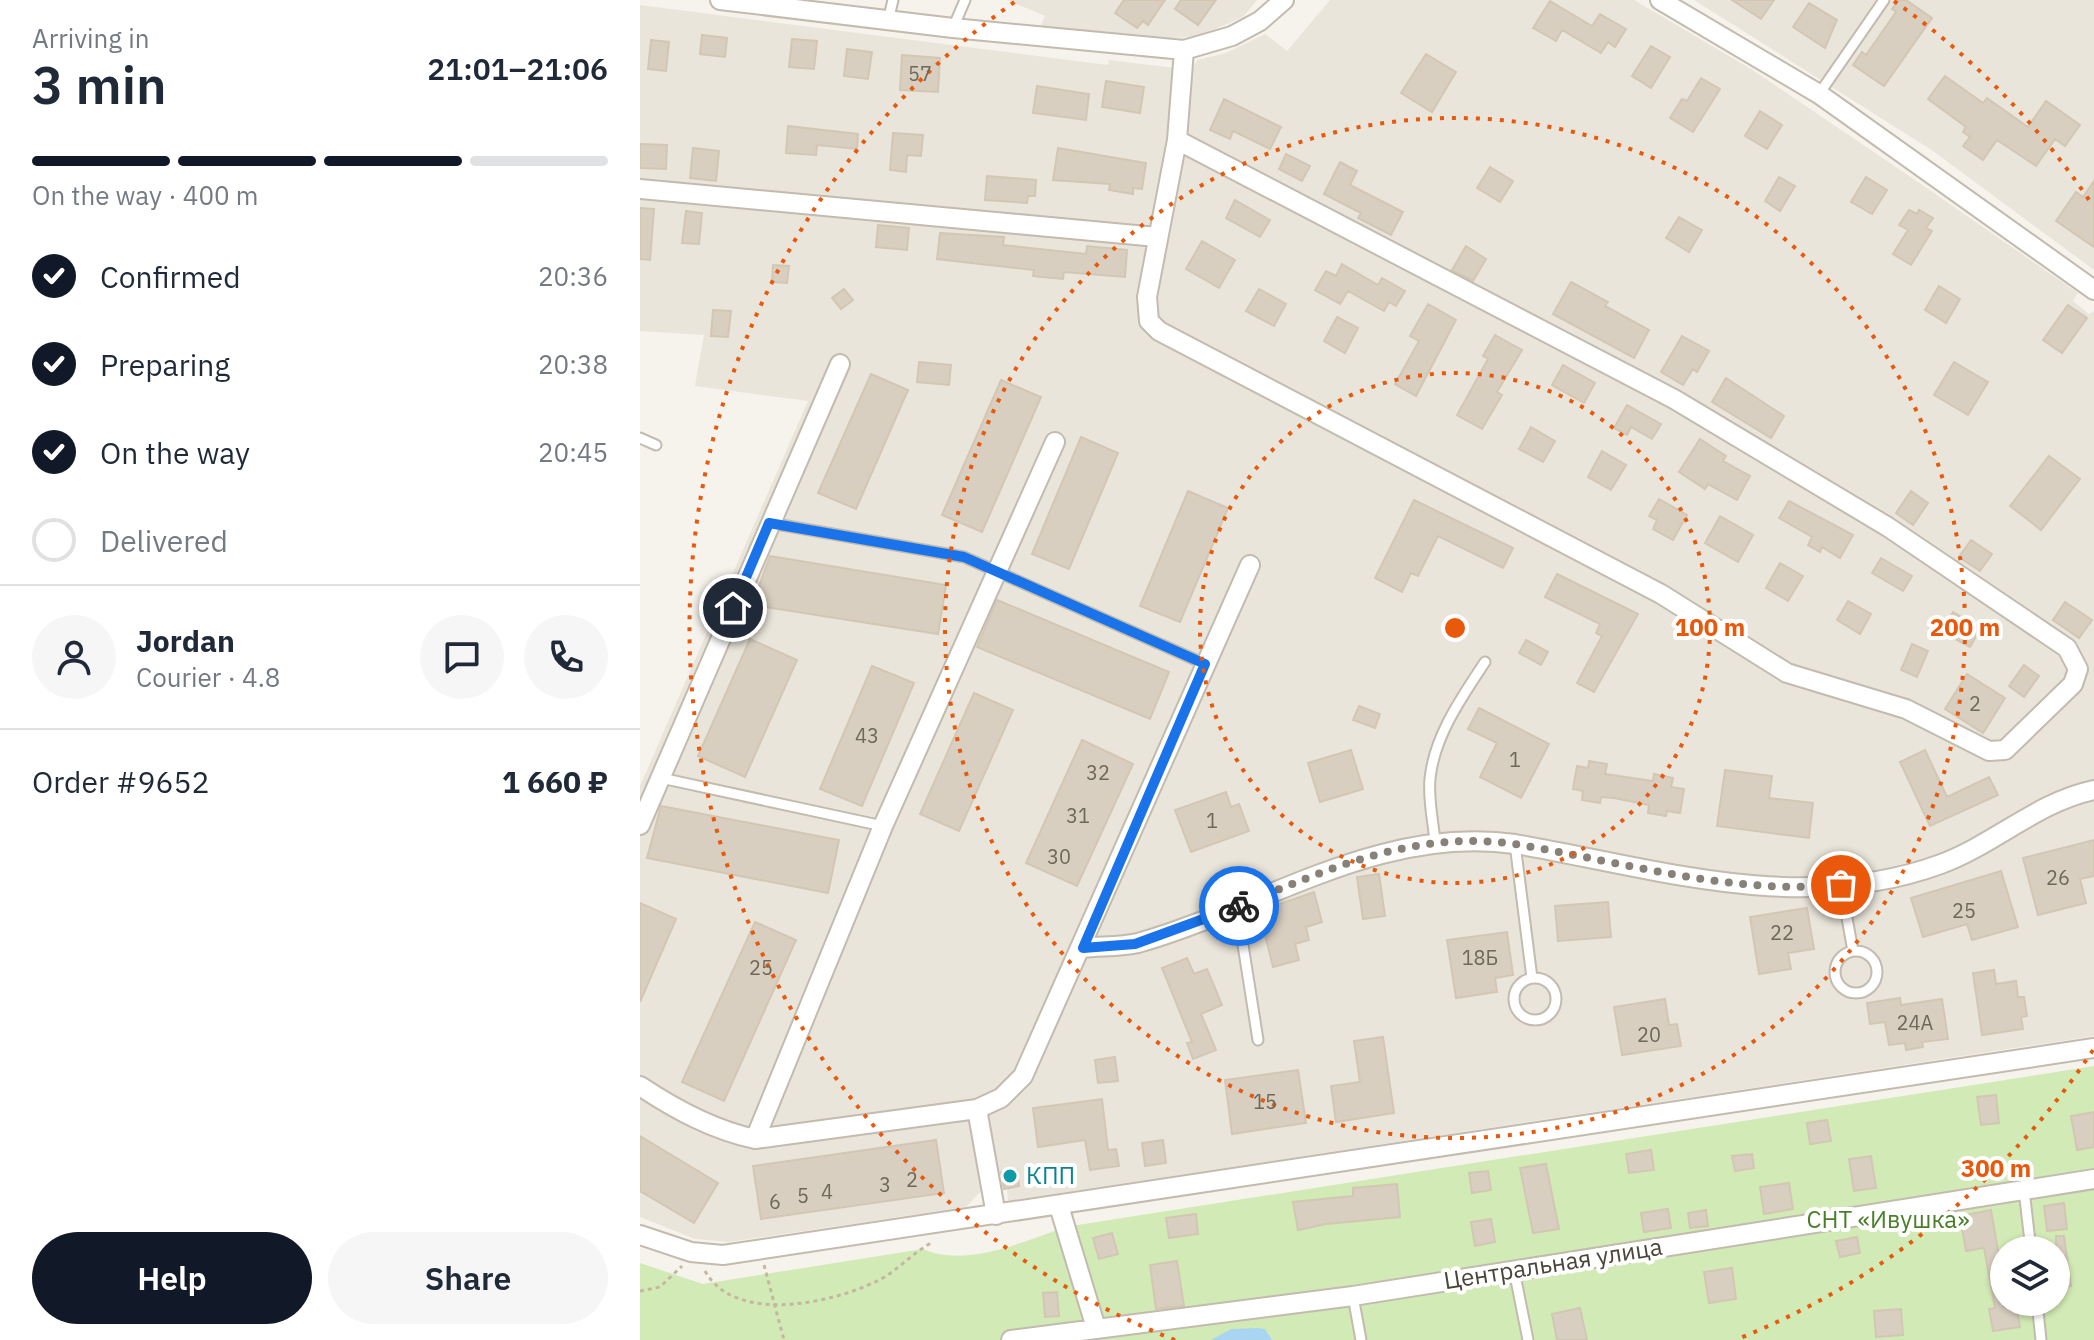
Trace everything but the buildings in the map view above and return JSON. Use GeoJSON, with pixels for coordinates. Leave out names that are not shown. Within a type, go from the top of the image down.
{"type":"FeatureCollection","features":[{"type":"Feature","properties":{"kind":"street"},"geometry":{"type":"LineString","coordinates":[[720,0],[888,21],[1184,50],[1232,36],[1260,21],[1283,0]]}},
{"type":"Feature","properties":{"kind":"street"},"geometry":{"type":"LineString","coordinates":[[1660,0],[1819,94],[2094,290]]}},
{"type":"Feature","properties":{"kind":"street"},"geometry":{"type":"LineString","coordinates":[[1177,140],[1674,399],[1888,527],[2067,648],[2078,669],[2073,684],[2005,750],[1989,751],[1906,709],[1787,673],[1661,594],[1159,331],[1149,321],[1147,311],[1157,237],[1177,140],[1184,50]]}},
{"type":"Feature","properties":{"kind":"street"},"geometry":{"type":"LineString","coordinates":[[640,189],[1157,237]]}},
{"type":"Feature","properties":{"kind":"street"},"geometry":{"type":"LineString","coordinates":[[640,825],[840,364]]}},
{"type":"Feature","properties":{"kind":"street"},"geometry":{"type":"LineString","coordinates":[[755,1139],[883,826],[1055,442]]}},
{"type":"Feature","properties":{"kind":"street"},"geometry":{"type":"LineString","coordinates":[[640,1086],[667,1104],[725,1133],[755,1139],[977,1109],[1001,1098],[1023,1076],[1083,948],[1250,565]]}},
{"type":"Feature","properties":{"kind":"street"},"geometry":{"type":"LineString","coordinates":[[1083,948],[1135,944],[1335,867],[1435,841],[1486,840],[1515,844],[1730,885],[1788,890],[1864,883],[1941,864],[1996,837],[2044,807],[2094,790]]}},
{"type":"Feature","properties":{"kind":"street"},"geometry":{"type":"LineString","coordinates":[[640,1235],[691,1252],[723,1255],[2094,1048]]}},
{"type":"Feature","properties":{"kind":"street"},"geometry":{"type":"LineString","coordinates":[[977,1109],[996,1215]]}},
{"type":"Feature","properties":{"kind":"street","name":"Центральная улица"},"geometry":{"type":"LineString","coordinates":[[1011,1340],[1098,1334],[2094,1179]]}},
{"type":"Feature","properties":{"kind":"street"},"geometry":{"type":"LineString","coordinates":[[1059,1206],[1098,1334]]}},
{"type":"Feature","properties":{"kind":"lane"},"geometry":{"type":"LineString","coordinates":[[888,21],[893,0]]}},
{"type":"Feature","properties":{"kind":"lane"},"geometry":{"type":"LineString","coordinates":[[953,28],[965,0]]}},
{"type":"Feature","properties":{"kind":"lane"},"geometry":{"type":"LineString","coordinates":[[1819,94],[1884,0]]}},
{"type":"Feature","properties":{"kind":"lane"},"geometry":{"type":"LineString","coordinates":[[640,438],[656,445]]}},
{"type":"Feature","properties":{"kind":"lane"},"geometry":{"type":"LineString","coordinates":[[769,523],[964,557],[1205,664]]}},
{"type":"Feature","properties":{"kind":"lane"},"geometry":{"type":"LineString","coordinates":[[1435,841],[1429,782],[1434,755],[1459,702],[1485,662]]}},
{"type":"Feature","properties":{"kind":"lane"},"geometry":{"type":"LineString","coordinates":[[661,778],[883,826]]}},
{"type":"Feature","properties":{"kind":"lane"},"geometry":{"type":"LineString","coordinates":[[1515,844],[1532,978]]}},
{"type":"Feature","properties":{"kind":"lane"},"geometry":{"type":"LineString","coordinates":[[1841,885],[1853,951]]}},
{"type":"Feature","properties":{"kind":"lane"},"geometry":{"type":"LineString","coordinates":[[1237,907],[1258,1040]]}},
{"type":"Feature","properties":{"kind":"lane"},"geometry":{"type":"LineString","coordinates":[[1853,951],[1867,954],[1877,973],[1872,987],[1859,993],[1845,991],[1835,979],[1840,958],[1853,951]]}},
{"type":"Feature","properties":{"kind":"lane"},"geometry":{"type":"LineString","coordinates":[[1532,978],[1547,981],[1556,992],[1551,1013],[1539,1020],[1519,1013],[1514,999],[1519,985],[1532,978]]}},
{"type":"Feature","properties":{"kind":"lane"},"geometry":{"type":"LineString","coordinates":[[2024,1190],[2029,1236]]}},
{"type":"Feature","properties":{"kind":"lane"},"geometry":{"type":"LineString","coordinates":[[1514,1270],[1528,1340]]}},
{"type":"Feature","properties":{"kind":"lane"},"geometry":{"type":"LineString","coordinates":[[1353,1296],[1361,1340]]}},
{"type":"Feature","properties":{"kind":"lane"},"geometry":{"type":"LineString","coordinates":[[2038,1316],[2041,1340]]}},
{"type":"Feature","properties":{"kind":"path"},"geometry":{"type":"LineString","coordinates":[[705,1270],[711,1280],[736,1299],[775,1305],[840,1297],[879,1280],[938,1240]]}},
{"type":"Feature","properties":{"kind":"path"},"geometry":{"type":"LineString","coordinates":[[760,1250],[784,1340]]}},
{"type":"Feature","properties":{"kind":"path"},"geometry":{"type":"LineString","coordinates":[[640,1291],[660,1287],[680,1269],[691,1252]]}},
{"type":"Feature","properties":{"kind":"shaded area"},"geometry":{"type":"Polygon","coordinates":[[[1007,0],[1257,0],[1243,17],[1197,37],[1157,38],[1040,27],[1045,16],[1007,0]]]}},
{"type":"Feature","properties":{"kind":"shaded area"},"geometry":{"type":"Polygon","coordinates":[[[1330,0],[1634,0],[1751,69],[2078,293],[2073,301],[2089,314],[2094,311],[2094,1036],[1008,1201],[1007,1189],[1001,1189],[979,1193],[966,1207],[729,1242],[695,1239],[640,1217],[640,786],[808,401],[695,386],[704,335],[640,331],[640,5],[1108,65],[1109,60],[1193,69],[1197,60],[1226,53],[1265,34],[1287,51],[1330,0]]]}},
{"type":"Feature","properties":{"kind":"shaded area"},"geometry":{"type":"Polygon","coordinates":[[[1694,0],[2094,0],[2094,270],[1933,151],[1694,0]]]}},
{"type":"Feature","properties":{"kind":"green space","name":"СНТ «Ивушка»"},"geometry":{"type":"Polygon","coordinates":[[[2094,1066],[2094,1340],[640,1340],[640,1263],[703,1284],[923,1249],[957,1256],[1013,1246],[1065,1227],[2094,1066]]]}},
{"type":"Feature","properties":{"kind":"water"},"geometry":{"type":"Polygon","coordinates":[[[1231,1329],[1265,1329],[1272,1340],[1211,1340],[1231,1329]]]}},
{"type":"Feature","properties":{"kind":"way so far"},"geometry":{"type":"LineString","coordinates":[[1239,906],[1335,867],[1435,841],[1486,840],[1515,844],[1730,885],[1788,890],[1841,885]]}},
{"type":"Feature","properties":{"kind":"place","name":"КПП"},"geometry":{"type":"Point","coordinates":[1010,1176]}},
{"type":"Feature","properties":{"kind":"route"},"geometry":{"type":"LineString","coordinates":[[733,608],[769,523],[964,557],[1205,664],[1083,948],[1135,944],[1239,906]]}}]}
